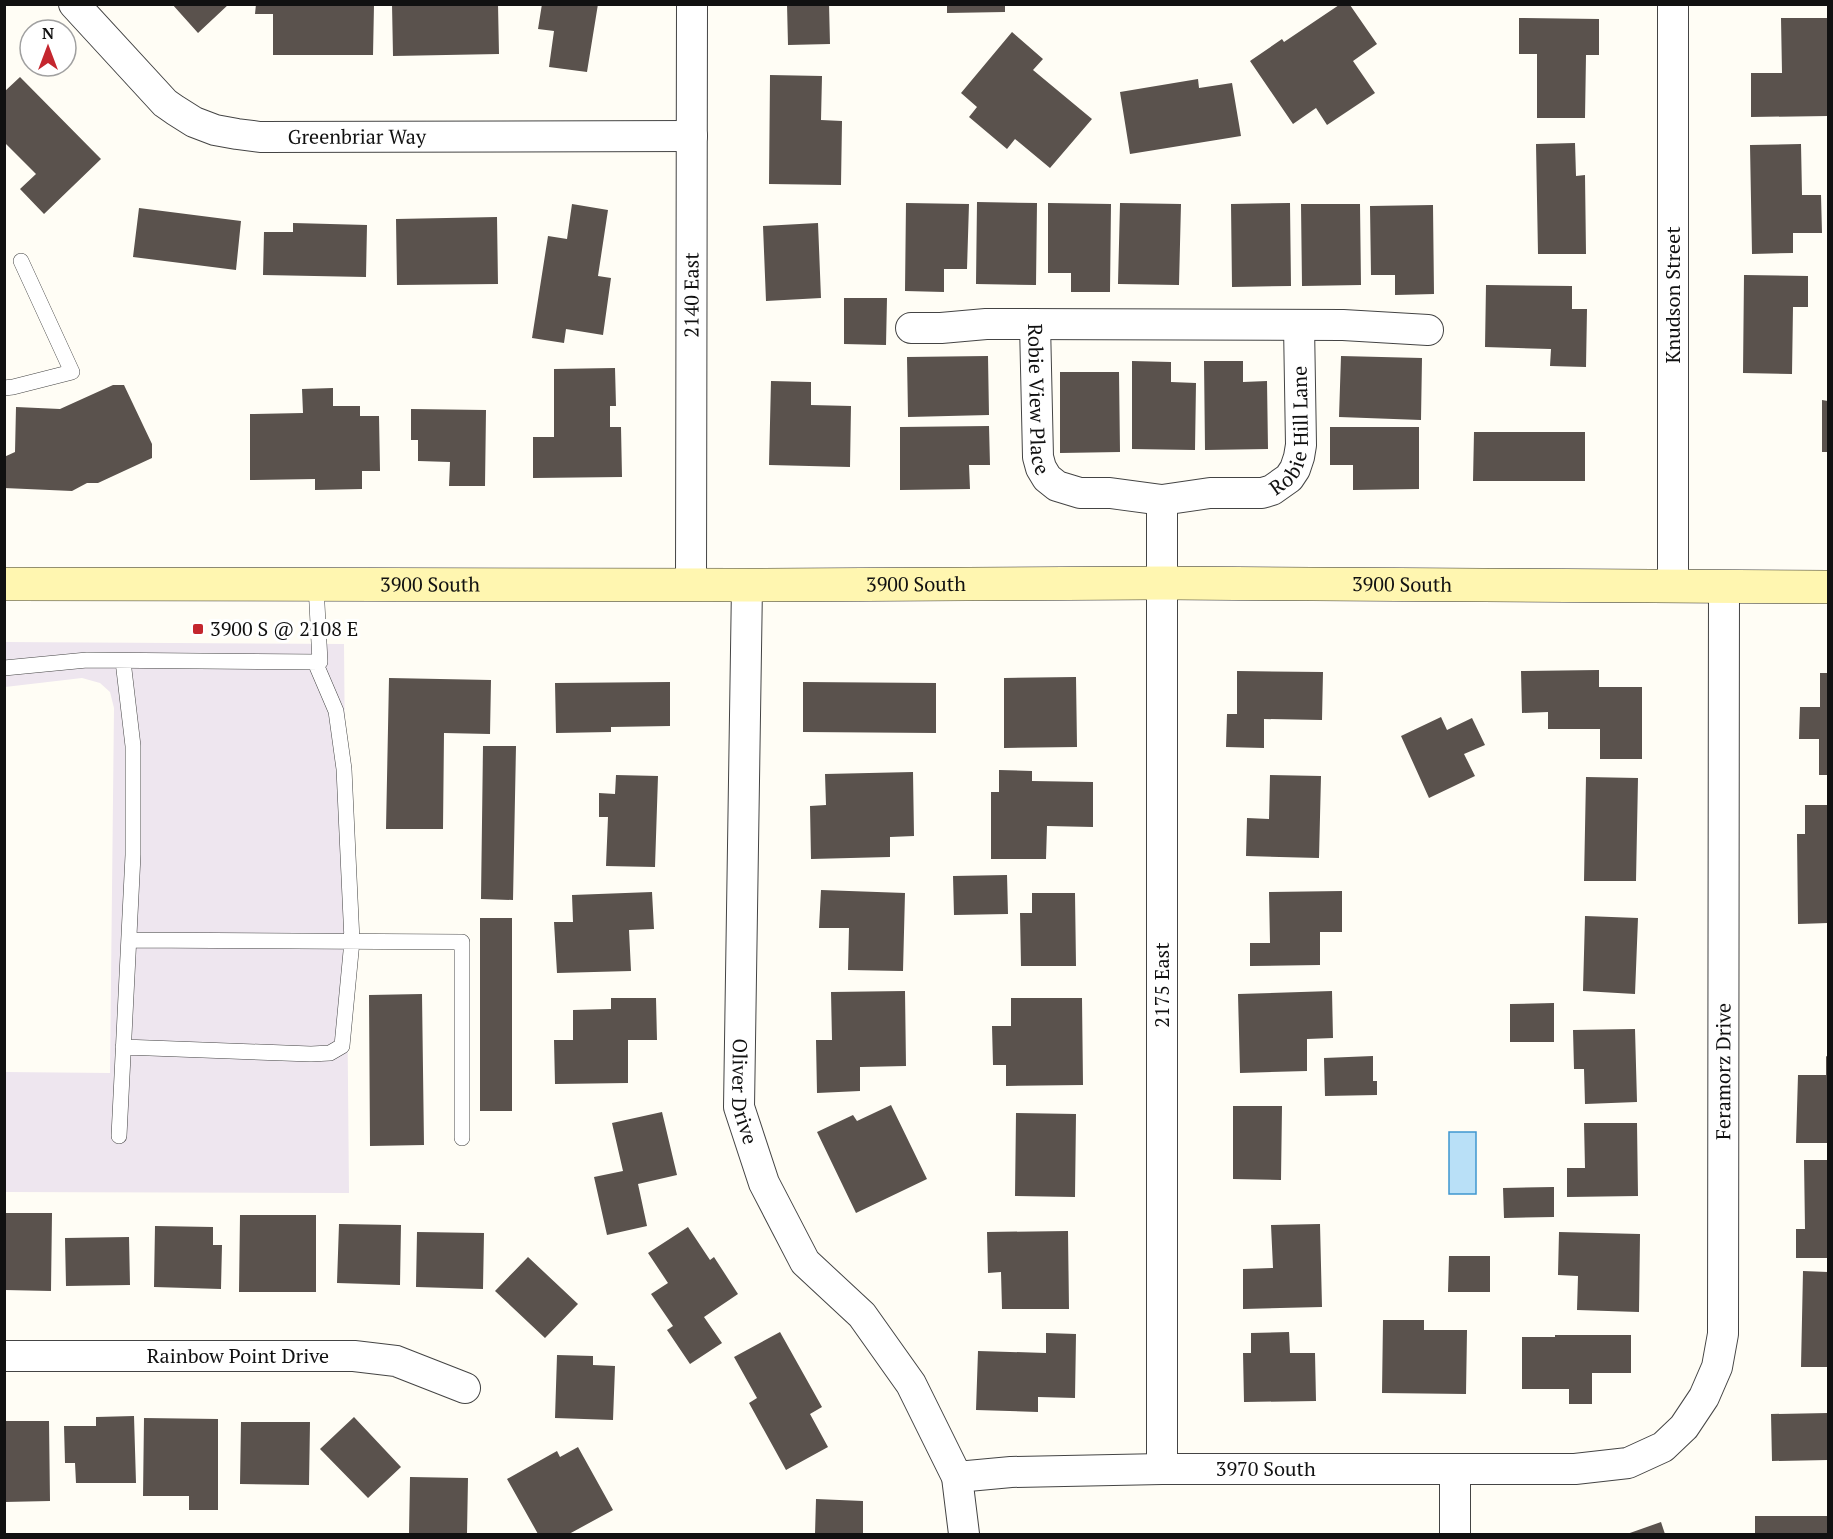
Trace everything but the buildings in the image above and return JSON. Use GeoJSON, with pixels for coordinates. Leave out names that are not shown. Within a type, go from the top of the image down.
{"type":"FeatureCollection","features":[{"type":"Feature","properties":{"kind":"main road","name":"3900 South"},"geometry":{"type":"LineString","coordinates":[[4,584],[1163,584],[1828,587]]}},
{"type":"Feature","properties":{"kind":"street","name":"Greenbriar Way"},"geometry":{"type":"LineString","coordinates":[[74,4],[165,103],[194,122],[215,130],[260,137],[692,136]]}},
{"type":"Feature","properties":{"kind":"street","name":"2140 East"},"geometry":{"type":"LineString","coordinates":[[691,585],[692,4]]}},
{"type":"Feature","properties":{"kind":"street","name":"Knudson Street"},"geometry":{"type":"LineString","coordinates":[[1672,4],[1672,586]]}},
{"type":"Feature","properties":{"kind":"street"},"geometry":{"type":"LineString","coordinates":[[1035,324],[1343,325],[1428,330]]}},
{"type":"Feature","properties":{"kind":"street","name":"Robie View Place"},"geometry":{"type":"LineString","coordinates":[[911,328],[1035,324],[1036,445],[1041,468],[1047,478],[1068,491],[1110,493],[1162,500]]}},
{"type":"Feature","properties":{"kind":"street","name":"Robie Hill Lane"},"geometry":{"type":"LineString","coordinates":[[1162,500],[1210,493],[1262,493],[1272,490],[1289,478],[1297,463],[1301,445],[1299,325]]}},
{"type":"Feature","properties":{"kind":"street","name":"2175 East"},"geometry":{"type":"LineString","coordinates":[[1162,500],[1162,1469]]}},
{"type":"Feature","properties":{"kind":"street","name":"Oliver Drive"},"geometry":{"type":"LineString","coordinates":[[747,585],[740,1107],[764,1183],[805,1262],[862,1315],[911,1384],[957,1477],[964,1534]]}},
{"type":"Feature","properties":{"kind":"street","name":"Feramorz Drive"},"geometry":{"type":"LineString","coordinates":[[1575,1469],[1628,1463],[1663,1446],[1670,1440],[1684,1427],[1704,1397],[1717,1367],[1723,1334],[1724,586]]}},
{"type":"Feature","properties":{"kind":"street","name":"Rainbow Point Drive"},"geometry":{"type":"LineString","coordinates":[[4,1356],[354,1356],[396,1361],[465,1388]]}},
{"type":"Feature","properties":{"kind":"street","name":"3970 South"},"geometry":{"type":"LineString","coordinates":[[957,1477],[1011,1472],[1162,1469],[1575,1469]]}},
{"type":"Feature","properties":{"kind":"street"},"geometry":{"type":"LineString","coordinates":[[1455,1469],[1455,1534]]}},
{"type":"Feature","properties":{"kind":"lane"},"geometry":{"type":"LineString","coordinates":[[4,388],[72,372],[21,261]]}},
{"type":"Feature","properties":{"kind":"lane"},"geometry":{"type":"LineString","coordinates":[[4,668],[87,660],[320,662],[316,585]]}},
{"type":"Feature","properties":{"kind":"lane"},"geometry":{"type":"LineString","coordinates":[[119,1136],[133,855],[133,746],[123,661]]}},
{"type":"Feature","properties":{"kind":"lane"},"geometry":{"type":"LineString","coordinates":[[123,1047],[311,1054],[330,1053],[342,1046],[352,941],[344,769],[336,711],[315,662]]}},
{"type":"Feature","properties":{"kind":"lane"},"geometry":{"type":"LineString","coordinates":[[129,940],[462,942],[462,1138]]}},
{"type":"Feature","properties":{"kind":"shaded area"},"geometry":{"type":"Polygon","coordinates":[[[5,642],[344,644],[349,1193],[5,1192],[5,1072],[110,1073],[114,708],[110,692],[100,683],[82,678],[5,687],[5,642]]]}},
{"type":"Feature","properties":{"kind":"water"},"geometry":{"type":"Polygon","coordinates":[[[1449,1132],[1476,1132],[1476,1194],[1449,1194],[1449,1132]]]}},
{"type":"Feature","properties":{"kind":"place","name":"3900 S @ 2108 E"},"geometry":{"type":"Point","coordinates":[198,629]}}]}
